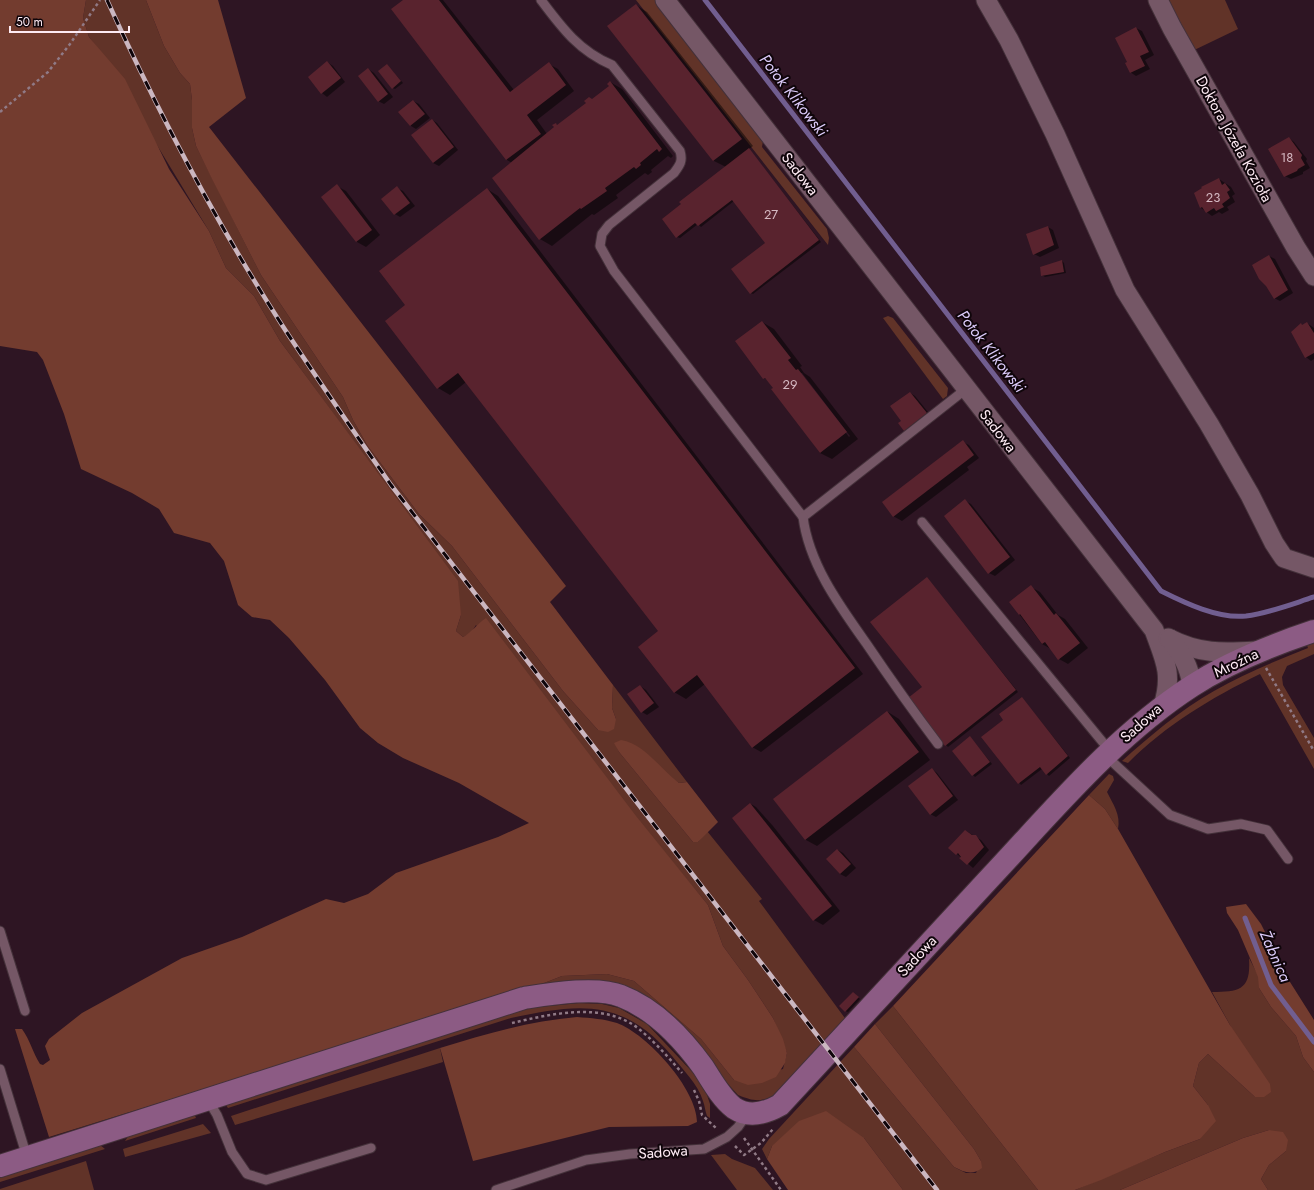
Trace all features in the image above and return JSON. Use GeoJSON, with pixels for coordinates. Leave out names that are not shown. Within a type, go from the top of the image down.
{"type":"FeatureCollection","features":[{"type":"Feature","properties":{"kind":"main road","name":"Mroźna"},"geometry":{"type":"LineString","coordinates":[[1163,706],[1192,685],[1261,650],[1314,631]]}},
{"type":"Feature","properties":{"kind":"main road","name":"Sadowa"},"geometry":{"type":"LineString","coordinates":[[743,1120],[755,1114],[768,1112],[780,1106],[936,936],[1108,753],[1163,706]]}},
{"type":"Feature","properties":{"kind":"main road"},"geometry":{"type":"LineString","coordinates":[[0,1166],[524,998],[560,992],[591,991],[620,995],[636,1003],[661,1020],[682,1041],[721,1094],[735,1108],[743,1120]]}},
{"type":"Feature","properties":{"kind":"street","name":"Sadowa"},"geometry":{"type":"LineString","coordinates":[[665,0],[966,389],[1161,634],[1168,668],[1168,689],[1163,706]]}},
{"type":"Feature","properties":{"kind":"street"},"geometry":{"type":"LineString","coordinates":[[986,0],[1009,40],[1055,134],[1125,290],[1209,424],[1250,495],[1274,543],[1284,558],[1314,568]]}},
{"type":"Feature","properties":{"kind":"street","name":"Doktora Józefa Kozioła"},"geometry":{"type":"LineString","coordinates":[[1158,0],[1175,34],[1292,242],[1314,276]]}},
{"type":"Feature","properties":{"kind":"street"},"geometry":{"type":"LineString","coordinates":[[1161,634],[1199,651],[1221,653],[1261,650]]}},
{"type":"Feature","properties":{"kind":"street"},"geometry":{"type":"LineString","coordinates":[[1161,634],[1182,653],[1186,661],[1192,685]]}},
{"type":"Feature","properties":{"kind":"street"},"geometry":{"type":"LineString","coordinates":[[1168,668],[1181,681],[1192,685]]}},
{"type":"Feature","properties":{"kind":"lane"},"geometry":{"type":"LineString","coordinates":[[541,0],[575,42],[596,58],[612,65],[680,151],[682,158],[682,163],[674,173],[609,225],[602,234],[600,246],[614,271],[802,516],[805,534],[818,567],[840,606],[938,744]]}},
{"type":"Feature","properties":{"kind":"lane"},"geometry":{"type":"LineString","coordinates":[[802,516],[966,389]]}},
{"type":"Feature","properties":{"kind":"lane"},"geometry":{"type":"LineString","coordinates":[[922,522],[1108,753],[1170,815],[1208,830],[1241,824],[1267,830],[1288,859]]}},
{"type":"Feature","properties":{"kind":"lane"},"geometry":{"type":"LineString","coordinates":[[0,931],[25,1010]]}},
{"type":"Feature","properties":{"kind":"lane"},"geometry":{"type":"LineString","coordinates":[[0,1069],[27,1157]]}},
{"type":"Feature","properties":{"kind":"lane"},"geometry":{"type":"LineString","coordinates":[[207,1099],[217,1115],[232,1152],[247,1174],[266,1180],[372,1148]]}},
{"type":"Feature","properties":{"kind":"lane","name":"Sadowa"},"geometry":{"type":"LineString","coordinates":[[496,1190],[586,1160],[630,1154],[704,1149],[727,1137],[743,1120]]}},
{"type":"Feature","properties":{"kind":"lane"},"geometry":{"type":"LineString","coordinates":[[525,1180],[528,1190]]}},
{"type":"Feature","properties":{"kind":"path"},"geometry":{"type":"LineString","coordinates":[[0,112],[48,72],[70,44],[100,0]]}},
{"type":"Feature","properties":{"kind":"path"},"geometry":{"type":"LineString","coordinates":[[1261,650],[1266,667],[1314,751]]}},
{"type":"Feature","properties":{"kind":"path"},"geometry":{"type":"LineString","coordinates":[[507,1024],[544,1016],[571,1013],[597,1013],[616,1017],[638,1028],[684,1075]]}},
{"type":"Feature","properties":{"kind":"path"},"geometry":{"type":"LineString","coordinates":[[691,1085],[700,1101],[702,1115],[707,1120]]}},
{"type":"Feature","properties":{"kind":"path"},"geometry":{"type":"LineString","coordinates":[[743,1120],[752,1150],[781,1190]]}},
{"type":"Feature","properties":{"kind":"path"},"geometry":{"type":"LineString","coordinates":[[744,1155],[761,1144]]}},
{"type":"Feature","properties":{"kind":"shaded area"},"geometry":{"type":"Polygon","coordinates":[[[0,0],[86,0],[83,18],[89,37],[125,79],[169,169],[209,231],[226,268],[254,296],[280,341],[458,581],[461,615],[456,631],[463,637],[486,618],[636,816],[708,905],[723,946],[773,1018],[783,1039],[787,1053],[785,1063],[776,1077],[762,1083],[748,1085],[734,1080],[701,1039],[634,981],[607,974],[562,976],[534,987],[49,1137],[15,1029],[22,1029],[40,1064],[43,1065],[50,1060],[45,1046],[49,1039],[82,1013],[182,958],[242,937],[326,899],[344,903],[368,894],[396,873],[498,837],[529,823],[459,783],[403,758],[378,743],[360,728],[325,680],[289,638],[270,620],[252,617],[238,605],[224,561],[210,543],[174,533],[159,509],[132,493],[81,469],[64,414],[43,360],[37,352],[0,346],[0,0]]]}},
{"type":"Feature","properties":{"kind":"shaded area"},"geometry":{"type":"Polygon","coordinates":[[[86,0],[146,0],[164,46],[180,73],[190,84],[192,100],[192,128],[196,146],[261,275],[343,397],[353,420],[367,445],[419,514],[452,546],[563,691],[598,730],[616,719],[612,708],[613,685],[687,782],[679,783],[615,743],[619,752],[693,842],[698,842],[707,831],[762,899],[759,901],[847,1021],[777,1094],[762,1100],[749,1099],[738,1095],[659,1008],[534,987],[562,976],[607,974],[634,981],[701,1039],[734,1080],[783,1069],[787,1053],[773,1018],[723,946],[708,905],[476,625],[471,633],[463,637],[456,631],[461,615],[403,508],[280,341],[254,296],[226,268],[209,231],[100,51],[89,37],[83,18],[86,0]]]}},
{"type":"Feature","properties":{"kind":"shaded area"},"geometry":{"type":"Polygon","coordinates":[[[146,0],[218,0],[246,98],[209,127],[566,586],[550,602],[613,685],[612,708],[616,719],[614,729],[608,732],[598,730],[563,691],[452,546],[419,514],[367,445],[353,420],[343,397],[261,275],[211,177],[196,146],[192,128],[192,100],[190,84],[180,73],[164,46],[146,0]]]}},
{"type":"Feature","properties":{"kind":"shaded area"},"geometry":{"type":"Polygon","coordinates":[[[636,0],[656,0],[763,141],[762,147],[827,229],[829,238],[828,245],[636,0]]]}},
{"type":"Feature","properties":{"kind":"shaded area"},"geometry":{"type":"Polygon","coordinates":[[[1158,0],[1225,0],[1238,29],[1186,54],[1158,0]]]}},
{"type":"Feature","properties":{"kind":"shaded area"},"geometry":{"type":"Polygon","coordinates":[[[888,316],[893,318],[948,388],[947,396],[943,399],[883,318],[888,316]]]}},
{"type":"Feature","properties":{"kind":"shaded area"},"geometry":{"type":"Polygon","coordinates":[[[1314,641],[1314,654],[1287,666],[1282,677],[1283,685],[1314,738],[1314,769],[1260,674],[1190,713],[1158,736],[1128,763],[1122,761],[1143,742],[1201,698],[1248,673],[1308,648],[1306,643],[1314,641]]]}},
{"type":"Feature","properties":{"kind":"shaded area"},"geometry":{"type":"Polygon","coordinates":[[[621,740],[638,746],[679,783],[687,782],[718,822],[698,842],[693,842],[619,752],[614,743],[621,740]]]}},
{"type":"Feature","properties":{"kind":"shaded area"},"geometry":{"type":"Polygon","coordinates":[[[1109,774],[1113,776],[1114,780],[1107,792],[1117,814],[1119,824],[1118,829],[1105,809],[1089,795],[1109,774]]]}},
{"type":"Feature","properties":{"kind":"shaded area"},"geometry":{"type":"Polygon","coordinates":[[[1089,795],[1105,809],[1118,829],[1230,1025],[1270,1084],[1271,1092],[1264,1097],[1255,1097],[1208,1054],[1199,1063],[1193,1086],[1208,1105],[1216,1121],[1200,1139],[1075,1190],[1038,1190],[893,1006],[1089,795]]]}},
{"type":"Feature","properties":{"kind":"shaded area"},"geometry":{"type":"Polygon","coordinates":[[[1246,904],[1261,924],[1290,982],[1314,1020],[1314,1072],[1303,1057],[1296,1036],[1271,1007],[1259,988],[1258,977],[1238,930],[1227,913],[1226,907],[1246,904]]]}},
{"type":"Feature","properties":{"kind":"shaded area"},"geometry":{"type":"Polygon","coordinates":[[[1249,958],[1259,977],[1259,988],[1271,1007],[1296,1036],[1303,1057],[1314,1072],[1314,1190],[1268,1190],[1261,1179],[1269,1165],[1286,1151],[1269,1130],[1243,1138],[1120,1190],[1075,1190],[1200,1139],[1208,1105],[1193,1086],[1199,1063],[1208,1054],[1255,1097],[1230,1025],[1212,992],[1230,991],[1242,987],[1248,976],[1249,958]]]}},
{"type":"Feature","properties":{"kind":"shaded area"},"geometry":{"type":"Polygon","coordinates":[[[579,1003],[602,1004],[619,1008],[647,1024],[697,1077],[707,1095],[710,1104],[710,1118],[707,1116],[701,1095],[694,1083],[654,1037],[636,1023],[618,1015],[599,1010],[579,1008],[558,1009],[511,1018],[228,1108],[225,1104],[495,1017],[528,1008],[579,1003]]]}},
{"type":"Feature","properties":{"kind":"shaded area"},"geometry":{"type":"Polygon","coordinates":[[[893,1006],[1038,1190],[903,1190],[864,1138],[772,1146],[767,1159],[762,1149],[769,1139],[854,1047],[954,1167],[966,1173],[976,1173],[981,1161],[974,1149],[875,1024],[893,1006]]]}},
{"type":"Feature","properties":{"kind":"shaded area"},"geometry":{"type":"Polygon","coordinates":[[[577,1017],[617,1023],[642,1038],[668,1064],[680,1079],[689,1094],[695,1109],[697,1122],[688,1126],[609,1127],[473,1161],[440,1048],[525,1025],[577,1017]]]}},
{"type":"Feature","properties":{"kind":"shaded area"},"geometry":{"type":"Polygon","coordinates":[[[875,1024],[974,1149],[981,1161],[982,1168],[971,1173],[954,1167],[854,1047],[875,1024]]]}},
{"type":"Feature","properties":{"kind":"shaded area"},"geometry":{"type":"Polygon","coordinates":[[[440,1048],[443,1062],[235,1125],[231,1116],[440,1048]]]}},
{"type":"Feature","properties":{"kind":"shaded area"},"geometry":{"type":"Polygon","coordinates":[[[826,1111],[864,1138],[903,1190],[788,1190],[767,1159],[772,1146],[799,1121],[826,1111]]]}},
{"type":"Feature","properties":{"kind":"shaded area"},"geometry":{"type":"Polygon","coordinates":[[[194,1113],[196,1118],[125,1141],[129,1135],[194,1113]]]}},
{"type":"Feature","properties":{"kind":"shaded area"},"geometry":{"type":"Polygon","coordinates":[[[203,1124],[211,1133],[125,1157],[123,1149],[203,1124]]]}},
{"type":"Feature","properties":{"kind":"shaded area"},"geometry":{"type":"Polygon","coordinates":[[[1269,1130],[1283,1132],[1288,1140],[1286,1151],[1269,1165],[1261,1179],[1268,1190],[1120,1190],[1243,1138],[1269,1130]]]}},
{"type":"Feature","properties":{"kind":"shaded area"},"geometry":{"type":"Polygon","coordinates":[[[100,1145],[105,1149],[0,1182],[0,1176],[100,1145]]]}},
{"type":"Feature","properties":{"kind":"shaded area"},"geometry":{"type":"Polygon","coordinates":[[[725,1154],[732,1159],[755,1168],[773,1190],[737,1190],[711,1155],[725,1154]]]}},
{"type":"Feature","properties":{"kind":"shaded area"},"geometry":{"type":"Polygon","coordinates":[[[86,1161],[94,1190],[0,1190],[0,1189],[86,1161]]]}},
{"type":"Feature","properties":{"kind":"building"},"geometry":{"type":"Polygon","coordinates":[[[403,0],[439,0],[510,92],[549,62],[566,85],[527,115],[541,134],[506,160],[391,9],[403,0]]]}},
{"type":"Feature","properties":{"kind":"building"},"geometry":{"type":"Polygon","coordinates":[[[636,4],[742,139],[713,161],[607,26],[636,4]]]}},
{"type":"Feature","properties":{"kind":"building"},"geometry":{"type":"Polygon","coordinates":[[[1136,27],[1149,52],[1140,56],[1145,66],[1130,73],[1125,63],[1127,62],[1115,38],[1136,27]]]}},
{"type":"Feature","properties":{"kind":"building"},"geometry":{"type":"Polygon","coordinates":[[[327,61],[341,78],[321,94],[308,77],[327,61]]]}},
{"type":"Feature","properties":{"kind":"building"},"geometry":{"type":"Polygon","coordinates":[[[387,64],[401,81],[392,89],[378,71],[387,64]]]}},
{"type":"Feature","properties":{"kind":"building"},"geometry":{"type":"Polygon","coordinates":[[[368,68],[388,94],[378,102],[358,76],[368,68]]]}},
{"type":"Feature","properties":{"kind":"building"},"geometry":{"type":"Polygon","coordinates":[[[610,81],[662,149],[659,152],[657,149],[640,163],[641,165],[636,169],[634,167],[605,188],[607,191],[581,209],[580,208],[539,240],[492,178],[554,127],[552,125],[556,123],[557,125],[586,103],[584,101],[589,97],[592,99],[609,86],[607,84],[610,81]]]}},
{"type":"Feature","properties":{"kind":"building"},"geometry":{"type":"Polygon","coordinates":[[[413,100],[425,114],[410,126],[398,112],[413,100]]]}},
{"type":"Feature","properties":{"kind":"building"},"geometry":{"type":"Polygon","coordinates":[[[432,119],[454,147],[433,163],[411,135],[432,119]]]}},
{"type":"Feature","properties":{"kind":"building"},"geometry":{"type":"Polygon","coordinates":[[[1289,137],[1302,155],[1301,158],[1305,165],[1297,171],[1284,177],[1268,149],[1289,137]]]}},
{"type":"Feature","properties":{"kind":"building"},"geometry":{"type":"Polygon","coordinates":[[[749,148],[819,240],[750,294],[731,269],[765,243],[732,200],[698,226],[695,223],[676,238],[662,219],[681,204],[679,202],[749,148]]]}},
{"type":"Feature","properties":{"kind":"building"},"geometry":{"type":"Polygon","coordinates":[[[1219,178],[1222,185],[1225,183],[1230,190],[1227,192],[1230,198],[1222,204],[1224,207],[1216,211],[1214,208],[1206,213],[1202,207],[1200,208],[1194,193],[1202,188],[1201,187],[1219,178]]]}},
{"type":"Feature","properties":{"kind":"building"},"geometry":{"type":"Polygon","coordinates":[[[337,184],[372,230],[356,242],[321,197],[337,184]]]}},
{"type":"Feature","properties":{"kind":"building"},"geometry":{"type":"Polygon","coordinates":[[[397,186],[410,203],[394,215],[381,199],[397,186]]]}},
{"type":"Feature","properties":{"kind":"building"},"geometry":{"type":"Polygon","coordinates":[[[487,188],[855,668],[752,748],[697,675],[674,693],[638,647],[658,631],[458,373],[437,389],[385,321],[405,305],[379,271],[487,188]]]}},
{"type":"Feature","properties":{"kind":"building"},"geometry":{"type":"Polygon","coordinates":[[[1048,226],[1054,245],[1033,255],[1026,234],[1048,226]]]}},
{"type":"Feature","properties":{"kind":"building"},"geometry":{"type":"Polygon","coordinates":[[[1269,255],[1288,290],[1274,299],[1266,286],[1259,279],[1252,265],[1269,255]]]}},
{"type":"Feature","properties":{"kind":"building"},"geometry":{"type":"Polygon","coordinates":[[[1062,260],[1064,272],[1041,276],[1040,267],[1062,260]]]}},
{"type":"Feature","properties":{"kind":"building"},"geometry":{"type":"Polygon","coordinates":[[[762,321],[791,358],[788,360],[796,370],[798,369],[847,432],[820,453],[771,389],[773,388],[765,378],[763,379],[735,341],[762,321]]]}},
{"type":"Feature","properties":{"kind":"building"},"geometry":{"type":"Polygon","coordinates":[[[1307,322],[1314,333],[1314,353],[1305,358],[1291,332],[1301,323],[1302,325],[1307,322]]]}},
{"type":"Feature","properties":{"kind":"building"},"geometry":{"type":"Polygon","coordinates":[[[910,392],[927,413],[904,431],[898,423],[901,421],[890,406],[910,392]]]}},
{"type":"Feature","properties":{"kind":"building"},"geometry":{"type":"Polygon","coordinates":[[[963,440],[974,455],[893,517],[882,502],[963,440]]]}},
{"type":"Feature","properties":{"kind":"building"},"geometry":{"type":"Polygon","coordinates":[[[965,499],[1010,557],[988,574],[944,516],[965,499]]]}},
{"type":"Feature","properties":{"kind":"building"},"geometry":{"type":"Polygon","coordinates":[[[927,577],[1016,690],[945,746],[908,698],[922,687],[870,622],[927,577]]]}},
{"type":"Feature","properties":{"kind":"building"},"geometry":{"type":"Polygon","coordinates":[[[1031,585],[1054,615],[1056,613],[1080,643],[1058,660],[1045,642],[1042,644],[1020,614],[1019,615],[1009,602],[1031,585]]]}},
{"type":"Feature","properties":{"kind":"building"},"geometry":{"type":"Polygon","coordinates":[[[640,685],[654,703],[641,713],[627,694],[640,685]]]}},
{"type":"Feature","properties":{"kind":"building"},"geometry":{"type":"Polygon","coordinates":[[[1022,697],[1068,756],[1046,775],[1040,767],[1018,784],[981,737],[1003,720],[999,714],[1022,697]]]}},
{"type":"Feature","properties":{"kind":"building"},"geometry":{"type":"Polygon","coordinates":[[[887,711],[919,752],[805,840],[773,799],[887,711]]]}},
{"type":"Feature","properties":{"kind":"building"},"geometry":{"type":"Polygon","coordinates":[[[970,736],[990,762],[972,776],[952,751],[970,736]]]}},
{"type":"Feature","properties":{"kind":"building"},"geometry":{"type":"Polygon","coordinates":[[[932,768],[953,796],[930,815],[908,786],[932,768]]]}},
{"type":"Feature","properties":{"kind":"building"},"geometry":{"type":"Polygon","coordinates":[[[750,803],[832,906],[813,921],[732,818],[750,803]]]}},
{"type":"Feature","properties":{"kind":"building"},"geometry":{"type":"Polygon","coordinates":[[[965,830],[972,835],[976,835],[984,847],[967,865],[959,858],[961,857],[958,853],[956,855],[948,848],[965,830]]]}},
{"type":"Feature","properties":{"kind":"building"},"geometry":{"type":"Polygon","coordinates":[[[837,849],[851,864],[840,874],[826,859],[837,849]]]}},
{"type":"Feature","properties":{"kind":"building"},"geometry":{"type":"Polygon","coordinates":[[[853,992],[859,997],[845,1012],[839,1006],[853,992]]]}},
{"type":"Feature","properties":{"kind":"waterway","name":"Potok Klikowski"},"geometry":{"type":"LineString","coordinates":[[705,0],[1161,591],[1213,613],[1235,616],[1263,613],[1314,597]]}},
{"type":"Feature","properties":{"kind":"waterway","name":"Żabnica"},"geometry":{"type":"LineString","coordinates":[[1245,918],[1271,985],[1314,1042]]}},
{"type":"Feature","properties":{"kind":"railway"},"geometry":{"type":"LineString","coordinates":[[107,0],[146,83],[188,166],[257,286],[295,345],[377,465],[937,1190]]}}]}
